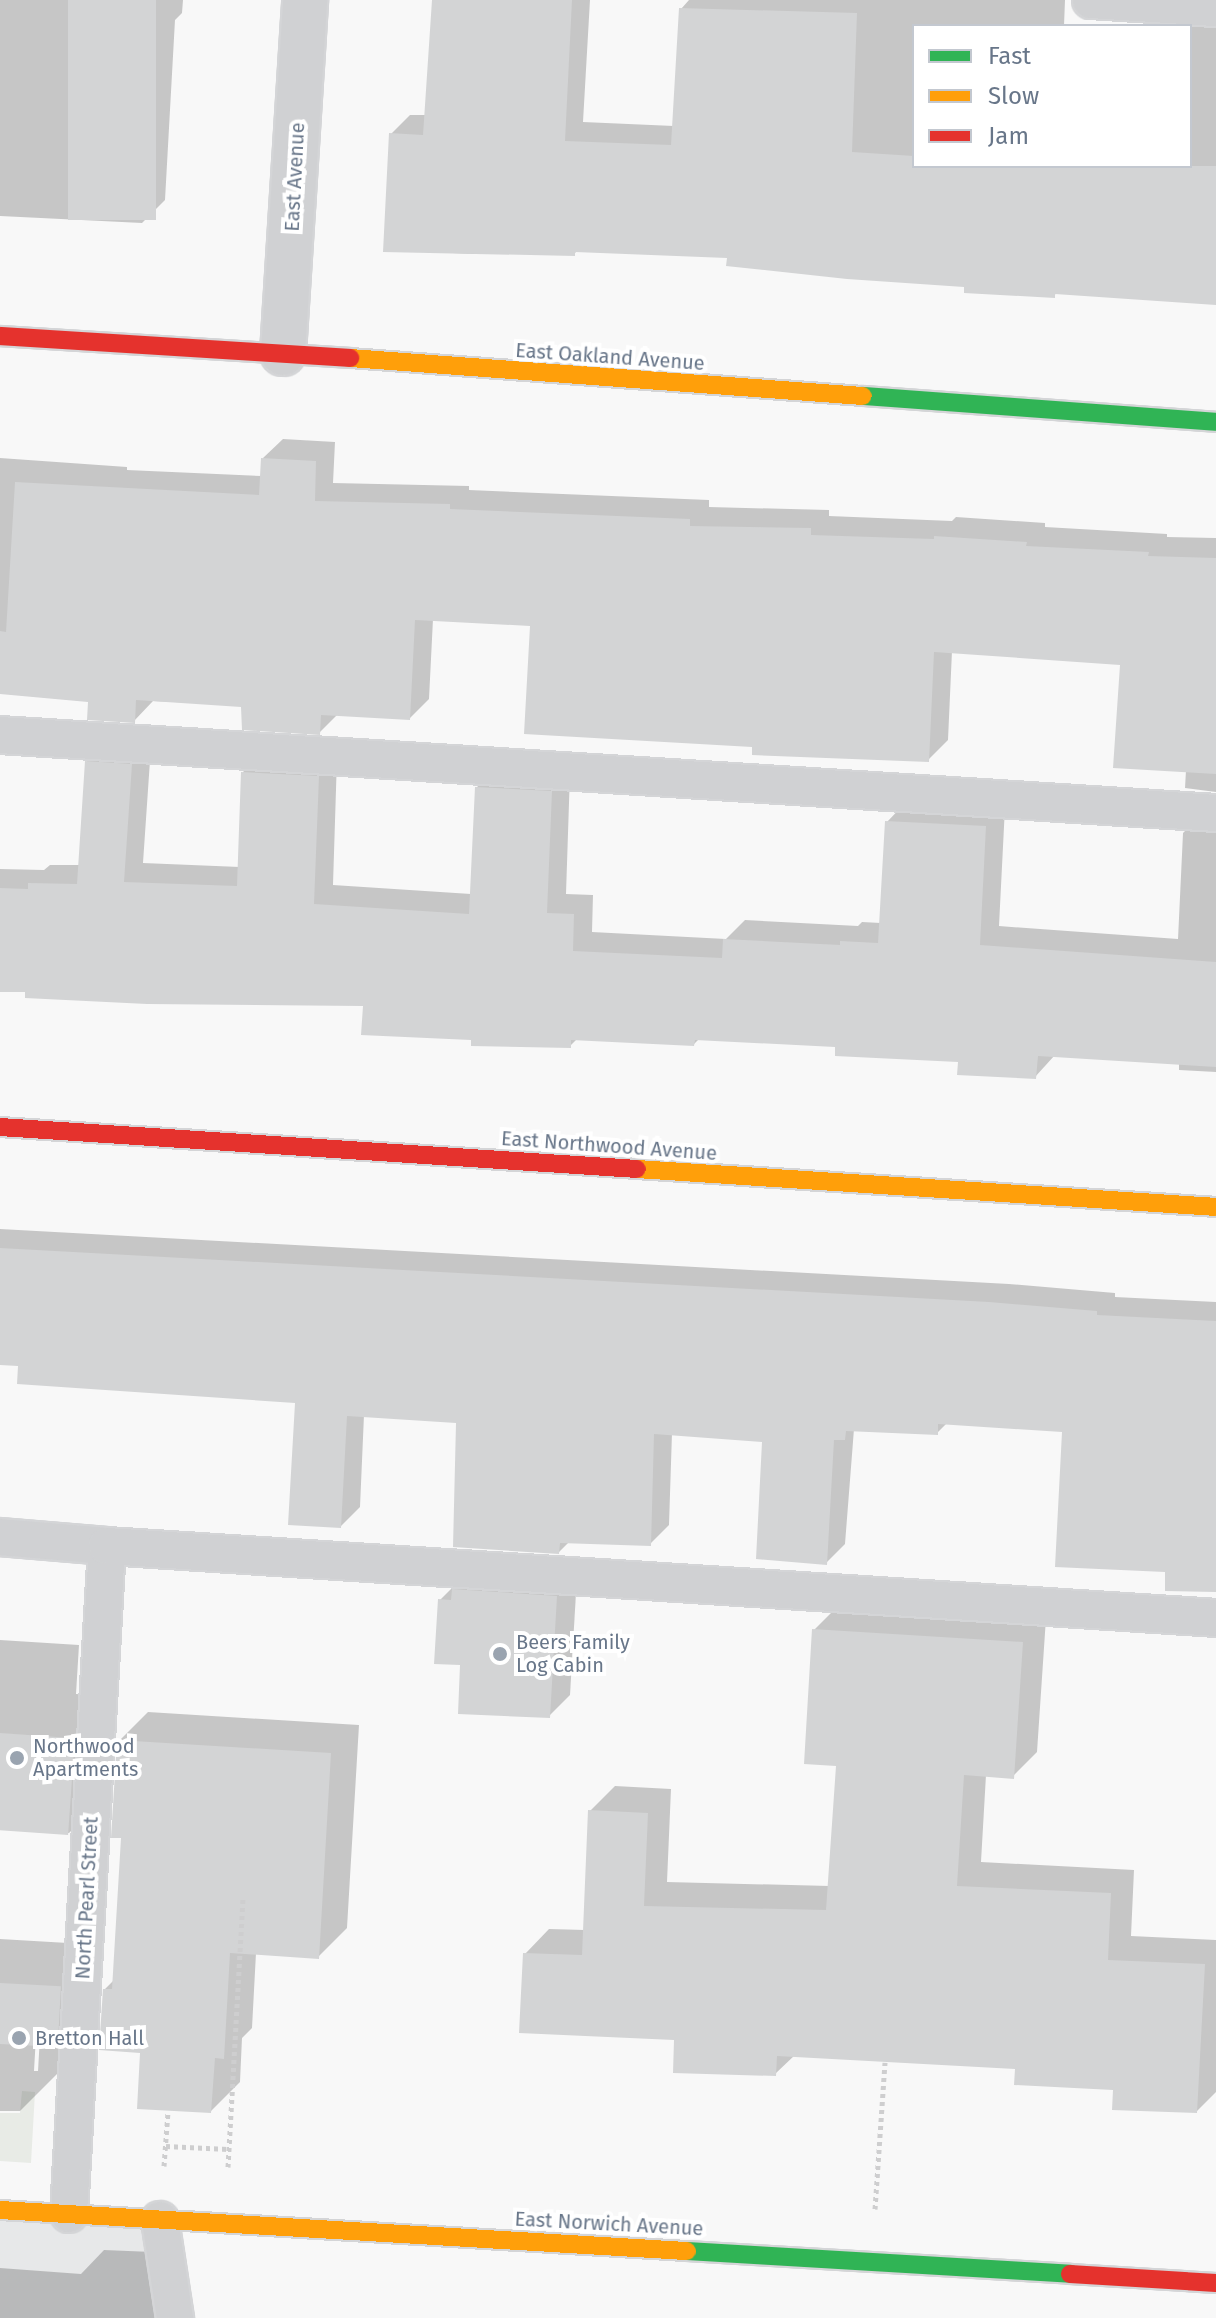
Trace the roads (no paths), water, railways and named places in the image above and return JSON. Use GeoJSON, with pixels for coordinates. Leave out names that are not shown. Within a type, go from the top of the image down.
{"type":"FeatureCollection","features":[{"type":"Feature","properties":{"kind":"street","name":"East Avenue"},"geometry":{"type":"LineString","coordinates":[[283,353],[305,0]]}},
{"type":"Feature","properties":{"kind":"street","name":"East Oakland Avenue"},"geometry":{"type":"LineString","coordinates":[[0,336],[283,353],[1216,422]]}},
{"type":"Feature","properties":{"kind":"street","name":"East Northwood Avenue"},"geometry":{"type":"LineString","coordinates":[[0,1127],[1216,1207]]}},
{"type":"Feature","properties":{"kind":"street","name":"East Norwich Avenue"},"geometry":{"type":"LineString","coordinates":[[0,2210],[1216,2283]]}},
{"type":"Feature","properties":{"kind":"lane"},"geometry":{"type":"LineString","coordinates":[[1091,0],[1216,8]]}},
{"type":"Feature","properties":{"kind":"lane"},"geometry":{"type":"LineString","coordinates":[[0,735],[1216,813]]}},
{"type":"Feature","properties":{"kind":"lane"},"geometry":{"type":"LineString","coordinates":[[0,1537],[1216,1618]]}},
{"type":"Feature","properties":{"kind":"lane","name":"North Pearl Street"},"geometry":{"type":"LineString","coordinates":[[69,2214],[107,1546]]}},
{"type":"Feature","properties":{"kind":"lane"},"geometry":{"type":"LineString","coordinates":[[160,2220],[175,2318]]}},
{"type":"Feature","properties":{"kind":"place","name":"Beers Family Log Cabin"},"geometry":{"type":"Point","coordinates":[500,1654]}},
{"type":"Feature","properties":{"kind":"place","name":"Northwood Apartments"},"geometry":{"type":"Point","coordinates":[17,1758]}},
{"type":"Feature","properties":{"kind":"place","name":"Bretton Hall"},"geometry":{"type":"Point","coordinates":[19,2038]}}]}
